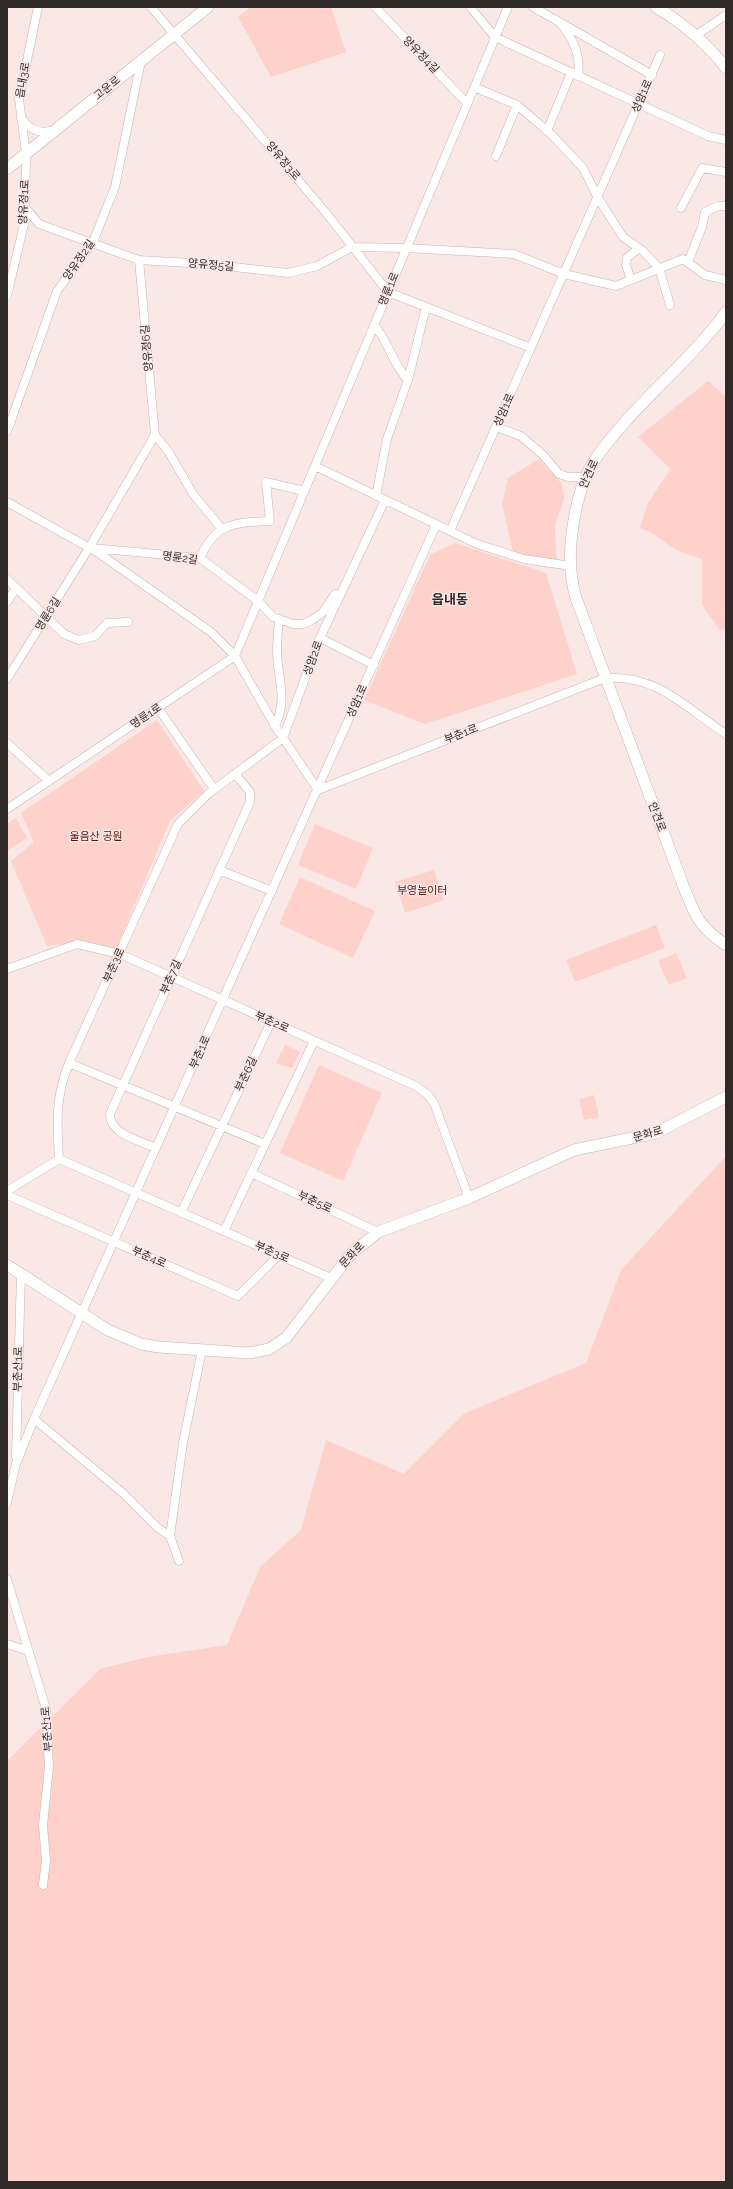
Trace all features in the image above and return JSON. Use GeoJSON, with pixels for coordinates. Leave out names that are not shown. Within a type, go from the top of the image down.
{"type":"FeatureCollection","features":[{"type":"Feature","properties":{"kind":"street","name":"읍내3로"},"geometry":{"type":"LineString","coordinates":[[26,154],[19,99],[38,7]]}},
{"type":"Feature","properties":{"kind":"street","name":"양유정3로"},"geometry":{"type":"LineString","coordinates":[[151,7],[327,214],[388,292]]}},
{"type":"Feature","properties":{"kind":"street","name":"고운로"},"geometry":{"type":"LineString","coordinates":[[7,169],[208,7]]}},
{"type":"Feature","properties":{"kind":"street","name":"양유정4길"},"geometry":{"type":"LineString","coordinates":[[375,7],[467,103]]}},
{"type":"Feature","properties":{"kind":"street"},"geometry":{"type":"LineString","coordinates":[[470,7],[495,37],[708,136],[726,140]]}},
{"type":"Feature","properties":{"kind":"street","name":"명륜1로"},"geometry":{"type":"LineString","coordinates":[[7,809],[235,656],[508,7]]}},
{"type":"Feature","properties":{"kind":"street","name":"성암1로"},"geometry":{"type":"LineString","coordinates":[[450,531],[652,75],[533,7]]}},
{"type":"Feature","properties":{"kind":"street"},"geometry":{"type":"LineString","coordinates":[[656,7],[695,36],[726,68]]}},
{"type":"Feature","properties":{"kind":"street"},"geometry":{"type":"LineString","coordinates":[[695,36],[726,15]]}},
{"type":"Feature","properties":{"kind":"street"},"geometry":{"type":"LineString","coordinates":[[547,131],[575,74],[580,67],[578,54],[571,38],[559,22]]}},
{"type":"Feature","properties":{"kind":"street"},"geometry":{"type":"LineString","coordinates":[[652,75],[660,56]]}},
{"type":"Feature","properties":{"kind":"street","name":"양유정2길"},"geometry":{"type":"LineString","coordinates":[[7,432],[57,291],[93,242],[115,187],[141,61]]}},
{"type":"Feature","properties":{"kind":"street"},"geometry":{"type":"LineString","coordinates":[[474,87],[517,105],[547,131],[583,168],[598,198],[623,237],[639,248],[659,268],[670,305]]}},
{"type":"Feature","properties":{"kind":"street"},"geometry":{"type":"LineString","coordinates":[[496,156],[517,105]]}},
{"type":"Feature","properties":{"kind":"street"},"geometry":{"type":"LineString","coordinates":[[20,113],[29,127],[42,132],[49,130],[51,133]]}},
{"type":"Feature","properties":{"kind":"street","name":"양유정1로"},"geometry":{"type":"LineString","coordinates":[[7,296],[25,220],[24,206],[26,154]]}},
{"type":"Feature","properties":{"kind":"street"},"geometry":{"type":"LineString","coordinates":[[681,208],[702,168],[726,172]]}},
{"type":"Feature","properties":{"kind":"street","name":"양유정5길"},"geometry":{"type":"LineString","coordinates":[[24,206],[39,224],[93,242],[139,260],[206,264],[288,273],[317,266],[352,247],[406,248]]}},
{"type":"Feature","properties":{"kind":"street"},"geometry":{"type":"LineString","coordinates":[[688,262],[702,227],[705,212],[718,206],[726,206]]}},
{"type":"Feature","properties":{"kind":"street"},"geometry":{"type":"LineString","coordinates":[[406,248],[514,254],[564,274],[616,286],[683,259],[706,276],[726,280]]}},
{"type":"Feature","properties":{"kind":"street"},"geometry":{"type":"LineString","coordinates":[[631,280],[626,266],[626,258],[639,248]]}},
{"type":"Feature","properties":{"kind":"street","name":"양유정6길"},"geometry":{"type":"LineString","coordinates":[[139,260],[155,435]]}},
{"type":"Feature","properties":{"kind":"street"},"geometry":{"type":"LineString","coordinates":[[388,292],[531,348]]}},
{"type":"Feature","properties":{"kind":"street"},"geometry":{"type":"LineString","coordinates":[[376,496],[387,439],[408,380],[426,307]]}},
{"type":"Feature","properties":{"kind":"street","name":"안견로"},"geometry":{"type":"LineString","coordinates":[[726,312],[723,322],[619,430],[595,460],[586,477],[573,523],[570,552],[570,566],[576,598],[693,910],[704,928],[726,945]]}},
{"type":"Feature","properties":{"kind":"street"},"geometry":{"type":"LineString","coordinates":[[374,325],[383,335],[398,370],[408,380]]}},
{"type":"Feature","properties":{"kind":"street"},"geometry":{"type":"LineString","coordinates":[[496,427],[521,436],[543,455],[559,474],[568,477],[586,477]]}},
{"type":"Feature","properties":{"kind":"street"},"geometry":{"type":"LineString","coordinates":[[90,548],[155,435],[168,450],[193,494],[222,529]]}},
{"type":"Feature","properties":{"kind":"street"},"geometry":{"type":"LineString","coordinates":[[315,466],[477,544],[524,559],[570,566]]}},
{"type":"Feature","properties":{"kind":"street"},"geometry":{"type":"LineString","coordinates":[[200,558],[206,545],[222,529],[231,524],[270,521],[266,482],[304,491]]}},
{"type":"Feature","properties":{"kind":"street","name":"성암2로"},"geometry":{"type":"LineString","coordinates":[[283,738],[320,638],[346,579],[385,500]]}},
{"type":"Feature","properties":{"kind":"street","name":"명륜2길"},"geometry":{"type":"LineString","coordinates":[[7,502],[90,548],[211,632],[235,656]]}},
{"type":"Feature","properties":{"kind":"street","name":"성암1로"},"geometry":{"type":"LineString","coordinates":[[318,790],[436,525]]}},
{"type":"Feature","properties":{"kind":"street","name":"명륜2길"},"geometry":{"type":"LineString","coordinates":[[90,548],[200,558],[258,601]]}},
{"type":"Feature","properties":{"kind":"street","name":"명륜6길"},"geometry":{"type":"LineString","coordinates":[[7,679],[90,548]]}},
{"type":"Feature","properties":{"kind":"street"},"geometry":{"type":"LineString","coordinates":[[7,579],[64,634],[79,640],[95,636],[107,623],[128,622]]}},
{"type":"Feature","properties":{"kind":"street","name":"성암2로"},"geometry":{"type":"LineString","coordinates":[[279,619],[293,624],[303,624],[312,620],[323,612],[346,579]]}},
{"type":"Feature","properties":{"kind":"street"},"geometry":{"type":"LineString","coordinates":[[7,602],[16,588]]}},
{"type":"Feature","properties":{"kind":"street"},"geometry":{"type":"LineString","coordinates":[[258,601],[273,617],[279,619],[277,653],[282,698],[278,719],[275,726]]}},
{"type":"Feature","properties":{"kind":"street"},"geometry":{"type":"LineString","coordinates":[[320,638],[374,664]]}},
{"type":"Feature","properties":{"kind":"street"},"geometry":{"type":"LineString","coordinates":[[235,656],[275,726],[318,790]]}},
{"type":"Feature","properties":{"kind":"street"},"geometry":{"type":"LineString","coordinates":[[605,678],[635,680],[657,686],[724,731]]}},
{"type":"Feature","properties":{"kind":"street","name":"부춘1로"},"geometry":{"type":"LineString","coordinates":[[81,1313],[318,790],[605,678]]}},
{"type":"Feature","properties":{"kind":"street"},"geometry":{"type":"LineString","coordinates":[[158,708],[214,789]]}},
{"type":"Feature","properties":{"kind":"street","name":"부춘3로"},"geometry":{"type":"LineString","coordinates":[[283,738],[214,789],[178,824],[69,1063],[58,1098],[58,1159],[331,1278]]}},
{"type":"Feature","properties":{"kind":"street"},"geometry":{"type":"LineString","coordinates":[[7,743],[49,781]]}},
{"type":"Feature","properties":{"kind":"street","name":"부춘7길"},"geometry":{"type":"LineString","coordinates":[[156,1148],[118,1131],[111,1122],[110,1114],[250,799],[250,792],[235,774]]}},
{"type":"Feature","properties":{"kind":"street"},"geometry":{"type":"LineString","coordinates":[[219,870],[272,891]]}},
{"type":"Feature","properties":{"kind":"street","name":"부춘2로"},"geometry":{"type":"LineString","coordinates":[[7,969],[77,944],[120,954],[408,1082],[428,1095],[435,1106],[469,1198]]}},
{"type":"Feature","properties":{"kind":"street","name":"부춘6길"},"geometry":{"type":"LineString","coordinates":[[181,1213],[271,1022]]}},
{"type":"Feature","properties":{"kind":"street"},"geometry":{"type":"LineString","coordinates":[[224,1232],[314,1041]]}},
{"type":"Feature","properties":{"kind":"street"},"geometry":{"type":"LineString","coordinates":[[69,1063],[265,1144]]}},
{"type":"Feature","properties":{"kind":"street","name":"문화로"},"geometry":{"type":"LineString","coordinates":[[7,1265],[108,1330],[136,1342],[159,1347],[250,1353],[276,1345],[286,1338],[331,1278],[357,1248],[378,1232],[469,1198],[574,1150],[656,1133],[726,1097]]}},
{"type":"Feature","properties":{"kind":"street"},"geometry":{"type":"LineString","coordinates":[[7,1191],[58,1159]]}},
{"type":"Feature","properties":{"kind":"street","name":"부춘5로"},"geometry":{"type":"LineString","coordinates":[[252,1173],[378,1232]]}},
{"type":"Feature","properties":{"kind":"street","name":"부춘4로"},"geometry":{"type":"LineString","coordinates":[[7,1195],[239,1296],[278,1255]]}},
{"type":"Feature","properties":{"kind":"street","name":"부춘산1로"},"geometry":{"type":"LineString","coordinates":[[16,1464],[21,1274]]}},
{"type":"Feature","properties":{"kind":"street","name":"부춘산1로"},"geometry":{"type":"LineString","coordinates":[[7,1502],[16,1464],[34,1419],[81,1313]]}},
{"type":"Feature","properties":{"kind":"street"},"geometry":{"type":"LineString","coordinates":[[179,1561],[170,1536],[183,1443],[202,1350]]}},
{"type":"Feature","properties":{"kind":"street"},"geometry":{"type":"LineString","coordinates":[[34,1419],[124,1494],[158,1528],[170,1536]]}},
{"type":"Feature","properties":{"kind":"street","name":"부춘산1로"},"geometry":{"type":"LineString","coordinates":[[7,1579],[46,1709],[49,1767],[43,1826],[46,1861],[43,1885]]}},
{"type":"Feature","properties":{"kind":"street"},"geometry":{"type":"LineString","coordinates":[[7,1644],[29,1651]]}},
{"type":"Feature","properties":{"kind":"green space"},"geometry":{"type":"Polygon","coordinates":[[[251,7],[331,7],[346,52],[271,77],[238,17],[251,7]]]}},
{"type":"Feature","properties":{"kind":"green space"},"geometry":{"type":"Polygon","coordinates":[[[708,381],[726,397],[726,630],[719,629],[702,605],[702,559],[677,550],[640,528],[647,505],[670,469],[638,437],[708,381]]]}},
{"type":"Feature","properties":{"kind":"green space"},"geometry":{"type":"Polygon","coordinates":[[[539,459],[561,483],[564,498],[555,525],[557,566],[513,553],[502,504],[508,478],[539,459]]]}},
{"type":"Feature","properties":{"kind":"green space"},"geometry":{"type":"Polygon","coordinates":[[[455,543],[546,573],[577,674],[425,724],[364,700],[430,555],[455,543]]]}},
{"type":"Feature","properties":{"kind":"green space","name":"울음산 공원"},"geometry":{"type":"Polygon","coordinates":[[[157,720],[204,791],[170,821],[115,951],[81,942],[47,946],[11,861],[34,842],[21,813],[157,720]]]}},
{"type":"Feature","properties":{"kind":"green space"},"geometry":{"type":"Polygon","coordinates":[[[16,818],[27,838],[8,850],[7,824],[16,818]]]}},
{"type":"Feature","properties":{"kind":"green space"},"geometry":{"type":"Polygon","coordinates":[[[315,824],[373,848],[356,889],[298,865],[315,824]]]}},
{"type":"Feature","properties":{"kind":"green space","name":"부영놀이터"},"geometry":{"type":"Polygon","coordinates":[[[434,870],[444,900],[405,913],[395,882],[434,870]]]}},
{"type":"Feature","properties":{"kind":"green space"},"geometry":{"type":"Polygon","coordinates":[[[300,877],[375,911],[353,958],[279,924],[300,877]]]}},
{"type":"Feature","properties":{"kind":"green space"},"geometry":{"type":"Polygon","coordinates":[[[656,925],[665,948],[575,982],[566,960],[656,925]]]}},
{"type":"Feature","properties":{"kind":"green space"},"geometry":{"type":"Polygon","coordinates":[[[676,953],[687,978],[669,985],[658,961],[676,953]]]}},
{"type":"Feature","properties":{"kind":"green space"},"geometry":{"type":"Polygon","coordinates":[[[285,1045],[300,1052],[292,1068],[276,1063],[285,1045]]]}},
{"type":"Feature","properties":{"kind":"green space"},"geometry":{"type":"Polygon","coordinates":[[[319,1065],[382,1093],[343,1181],[280,1153],[319,1065]]]}},
{"type":"Feature","properties":{"kind":"green space"},"geometry":{"type":"Polygon","coordinates":[[[594,1095],[599,1117],[584,1120],[579,1099],[594,1095]]]}},
{"type":"Feature","properties":{"kind":"green space"},"geometry":{"type":"Polygon","coordinates":[[[726,1156],[726,2182],[7,2182],[7,1761],[100,1669],[148,1657],[227,1645],[260,1567],[301,1530],[326,1440],[404,1474],[465,1413],[586,1363],[621,1270],[726,1156]]]}},
{"type":"Feature","properties":{"kind":"district","name":"읍내동"},"geometry":{"type":"Point","coordinates":[450,599]}}]}
